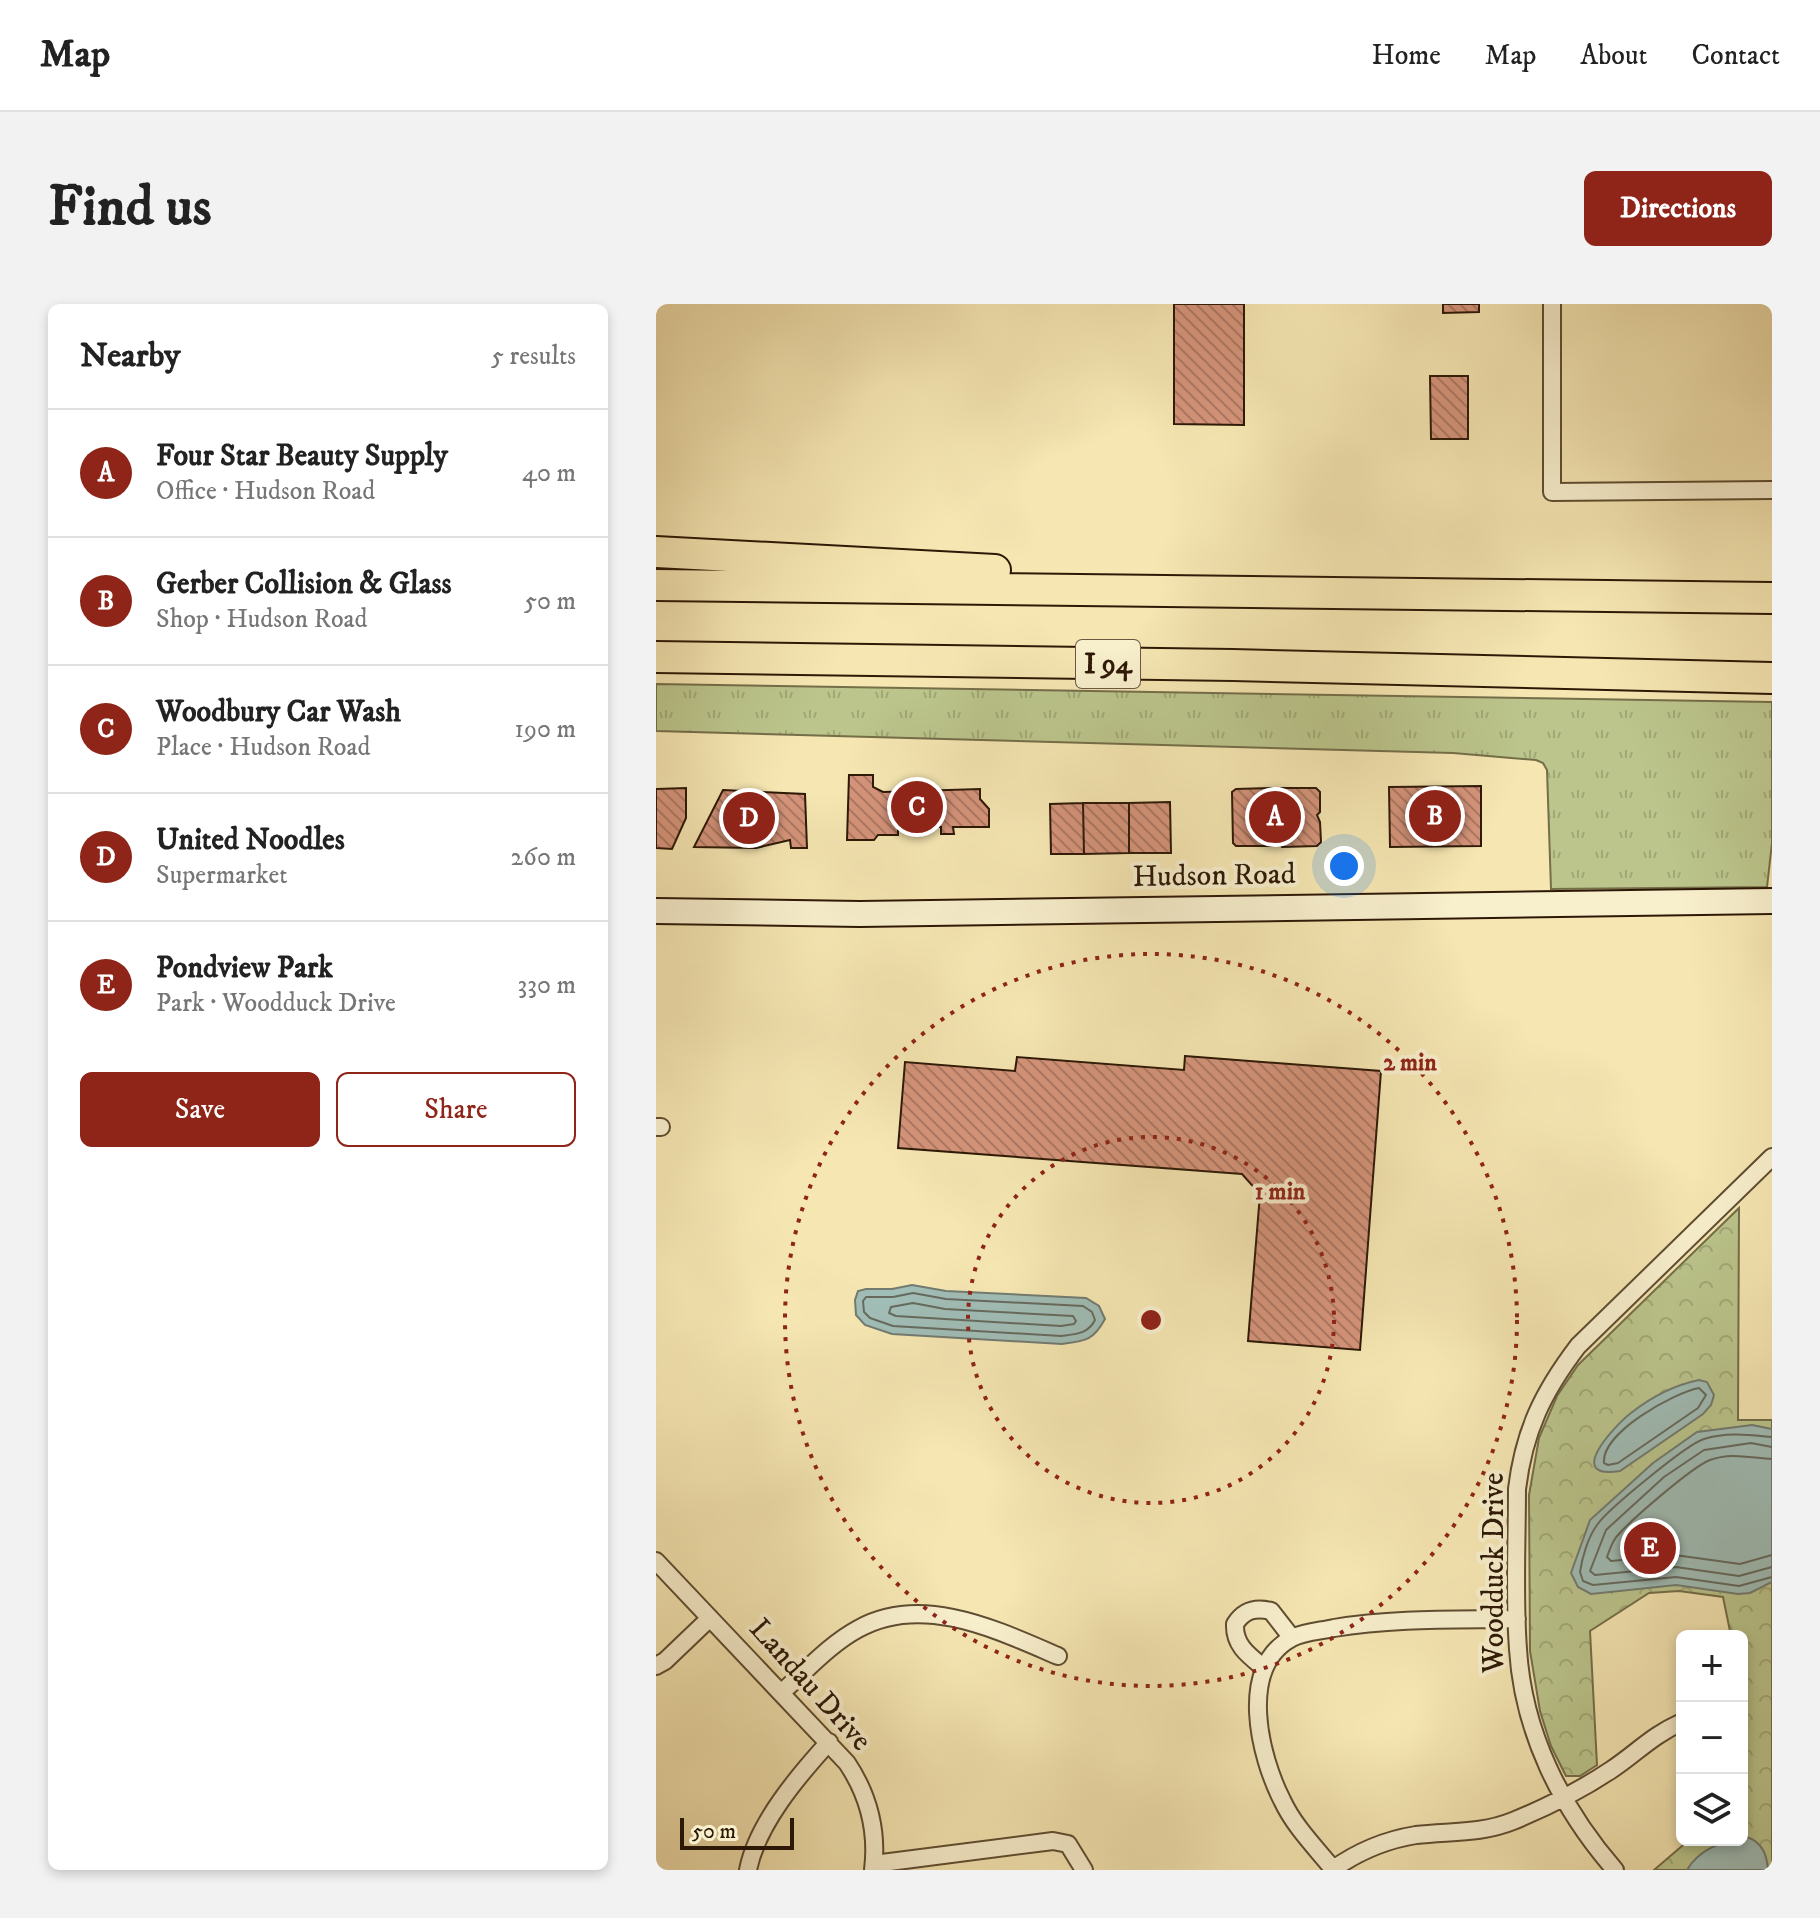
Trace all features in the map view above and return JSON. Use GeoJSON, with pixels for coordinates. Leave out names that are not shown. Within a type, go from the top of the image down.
{"type":"FeatureCollection","features":[{"type":"Feature","properties":{"kind":"highway"},"geometry":{"type":"LineString","coordinates":[[656,552],[1000,570],[1136,591]]}},
{"type":"Feature","properties":{"kind":"highway"},"geometry":{"type":"LineString","coordinates":[[656,585],[1772,598]]}},
{"type":"Feature","properties":{"kind":"highway","name":"I 94"},"geometry":{"type":"LineString","coordinates":[[656,657],[1233,665],[1772,678]]}},
{"type":"Feature","properties":{"kind":"street"},"geometry":{"type":"LineString","coordinates":[[1552,304],[1552,492],[1772,490]]}},
{"type":"Feature","properties":{"kind":"street","name":"Hudson Road"},"geometry":{"type":"LineString","coordinates":[[656,911],[860,914],[1772,901]]}},
{"type":"Feature","properties":{"kind":"street","name":"Woodduck Drive"},"geometry":{"type":"LineString","coordinates":[[1615,1870],[1578,1825],[1563,1798],[1551,1775],[1529,1714],[1518,1650],[1517,1619],[1517,1489],[1527,1436],[1539,1403],[1578,1346],[1769,1164]]}},
{"type":"Feature","properties":{"kind":"street","name":"Landau Drive"},"geometry":{"type":"LineString","coordinates":[[656,1561],[829,1742],[861,1783],[875,1842],[873,1867]]}},
{"type":"Feature","properties":{"kind":"street"},"geometry":{"type":"LineString","coordinates":[[1264,1668],[1238,1643],[1235,1624],[1240,1616],[1249,1610],[1271,1611],[1292,1638]]}},
{"type":"Feature","properties":{"kind":"street"},"geometry":{"type":"LineString","coordinates":[[782,1692],[858,1629],[884,1618],[909,1613],[943,1616],[1004,1633],[1058,1656]]}},
{"type":"Feature","properties":{"kind":"street"},"geometry":{"type":"LineString","coordinates":[[656,1666],[710,1618]]}},
{"type":"Feature","properties":{"kind":"street"},"geometry":{"type":"LineString","coordinates":[[1517,1619],[1364,1623],[1292,1638],[1276,1651],[1258,1682],[1259,1712],[1270,1773],[1296,1825],[1332,1870],[1377,1845],[1420,1835],[1493,1828],[1563,1798],[1615,1767],[1657,1733],[1676,1725]]}},
{"type":"Feature","properties":{"kind":"street"},"geometry":{"type":"LineString","coordinates":[[748,1870],[759,1839],[798,1776],[829,1742]]}},
{"type":"Feature","properties":{"kind":"street"},"geometry":{"type":"LineString","coordinates":[[873,1867],[1053,1841],[1068,1844],[1084,1870]]}},
{"type":"Feature","properties":{"kind":"green space"},"geometry":{"type":"Polygon","coordinates":[[[656,684],[1772,702],[1772,843],[1767,887],[1551,889],[1547,770],[1543,763],[1536,760],[1453,753],[656,731],[656,684]]]}},
{"type":"Feature","properties":{"kind":"green space"},"geometry":{"type":"Polygon","coordinates":[[[1739,1208],[1738,1420],[1772,1420],[1772,1870],[1654,1870],[1682,1846],[1748,1846],[1748,1630],[1730,1630],[1723,1597],[1679,1591],[1649,1593],[1590,1631],[1597,1765],[1580,1776],[1566,1776],[1551,1746],[1540,1711],[1530,1651],[1529,1495],[1539,1438],[1557,1396],[1578,1365],[1739,1208]]]}},
{"type":"Feature","properties":{"kind":"water"},"geometry":{"type":"Polygon","coordinates":[[[912,1285],[946,1291],[1086,1298],[1099,1306],[1105,1319],[1088,1339],[1062,1344],[892,1334],[865,1325],[856,1315],[858,1291],[912,1285]]]}},
{"type":"Feature","properties":{"kind":"water"},"geometry":{"type":"Polygon","coordinates":[[[1699,1380],[1707,1382],[1714,1395],[1711,1405],[1703,1414],[1620,1471],[1604,1472],[1596,1468],[1594,1460],[1605,1439],[1631,1413],[1663,1393],[1699,1380]]]}},
{"type":"Feature","properties":{"kind":"water"},"geometry":{"type":"Polygon","coordinates":[[[1752,1425],[1772,1429],[1772,1582],[1750,1593],[1738,1594],[1676,1585],[1591,1594],[1578,1587],[1571,1573],[1590,1520],[1653,1463],[1697,1432],[1752,1425]]]}},
{"type":"Feature","properties":{"kind":"water"},"geometry":{"type":"Polygon","coordinates":[[[1748,1838],[1761,1847],[1768,1870],[1687,1870],[1714,1846],[1748,1846],[1748,1838]]]}},
{"type":"Feature","properties":{"kind":"building"},"geometry":{"type":"Polygon","coordinates":[[[1174,304],[1244,304],[1244,425],[1174,424],[1174,304]]]}},
{"type":"Feature","properties":{"kind":"building"},"geometry":{"type":"Polygon","coordinates":[[[1443,304],[1479,304],[1479,312],[1443,313],[1443,304]]]}},
{"type":"Feature","properties":{"kind":"building"},"geometry":{"type":"Polygon","coordinates":[[[1430,376],[1468,376],[1468,439],[1431,439],[1430,376]]]}},
{"type":"Feature","properties":{"kind":"building"},"geometry":{"type":"Polygon","coordinates":[[[849,775],[873,775],[873,787],[883,792],[980,789],[980,799],[989,809],[989,827],[953,827],[954,834],[941,834],[941,827],[922,827],[915,816],[906,816],[905,828],[898,829],[898,835],[878,835],[874,840],[847,840],[849,775]]]}},
{"type":"Feature","properties":{"kind":"building"},"geometry":{"type":"Polygon","coordinates":[[[1481,786],[1481,846],[1390,847],[1389,787],[1481,786]]]}},
{"type":"Feature","properties":{"kind":"building"},"geometry":{"type":"Polygon","coordinates":[[[686,788],[686,818],[672,849],[656,848],[656,789],[686,788]]]}},
{"type":"Feature","properties":{"kind":"building"},"geometry":{"type":"Polygon","coordinates":[[[1271,788],[1279,791],[1281,788],[1316,788],[1320,792],[1320,812],[1317,815],[1321,842],[1317,846],[1236,846],[1233,843],[1232,792],[1236,789],[1271,788]]]}},
{"type":"Feature","properties":{"kind":"building"},"geometry":{"type":"Polygon","coordinates":[[[723,790],[805,794],[807,848],[791,848],[790,840],[756,848],[694,847],[723,790]]]}},
{"type":"Feature","properties":{"kind":"building"},"geometry":{"type":"Polygon","coordinates":[[[1170,802],[1171,853],[1129,853],[1129,803],[1170,802]]]}},
{"type":"Feature","properties":{"kind":"building"},"geometry":{"type":"Polygon","coordinates":[[[1083,803],[1129,803],[1129,853],[1084,854],[1083,803]]]}},
{"type":"Feature","properties":{"kind":"building"},"geometry":{"type":"Polygon","coordinates":[[[1083,803],[1084,854],[1051,854],[1050,804],[1083,803]]]}},
{"type":"Feature","properties":{"kind":"building"},"geometry":{"type":"Polygon","coordinates":[[[1185,1056],[1381,1071],[1360,1350],[1248,1341],[1260,1194],[1242,1174],[898,1148],[905,1062],[1015,1071],[1017,1057],[1184,1070],[1185,1056]]]}},
{"type":"Feature","properties":{"kind":"place","name":"Woodbury Car Wash"},"geometry":{"type":"Point","coordinates":[917,807]}},
{"type":"Feature","properties":{"kind":"place","name":"Gerber Collision & Glass"},"geometry":{"type":"Point","coordinates":[1435,816]}},
{"type":"Feature","properties":{"kind":"place","name":"Four Star Beauty Supply"},"geometry":{"type":"Point","coordinates":[1275,817]}},
{"type":"Feature","properties":{"kind":"place","name":"United Noodles"},"geometry":{"type":"Point","coordinates":[749,818]}},
{"type":"Feature","properties":{"kind":"place","name":"Pondview Park"},"geometry":{"type":"Point","coordinates":[1650,1548]}}]}
